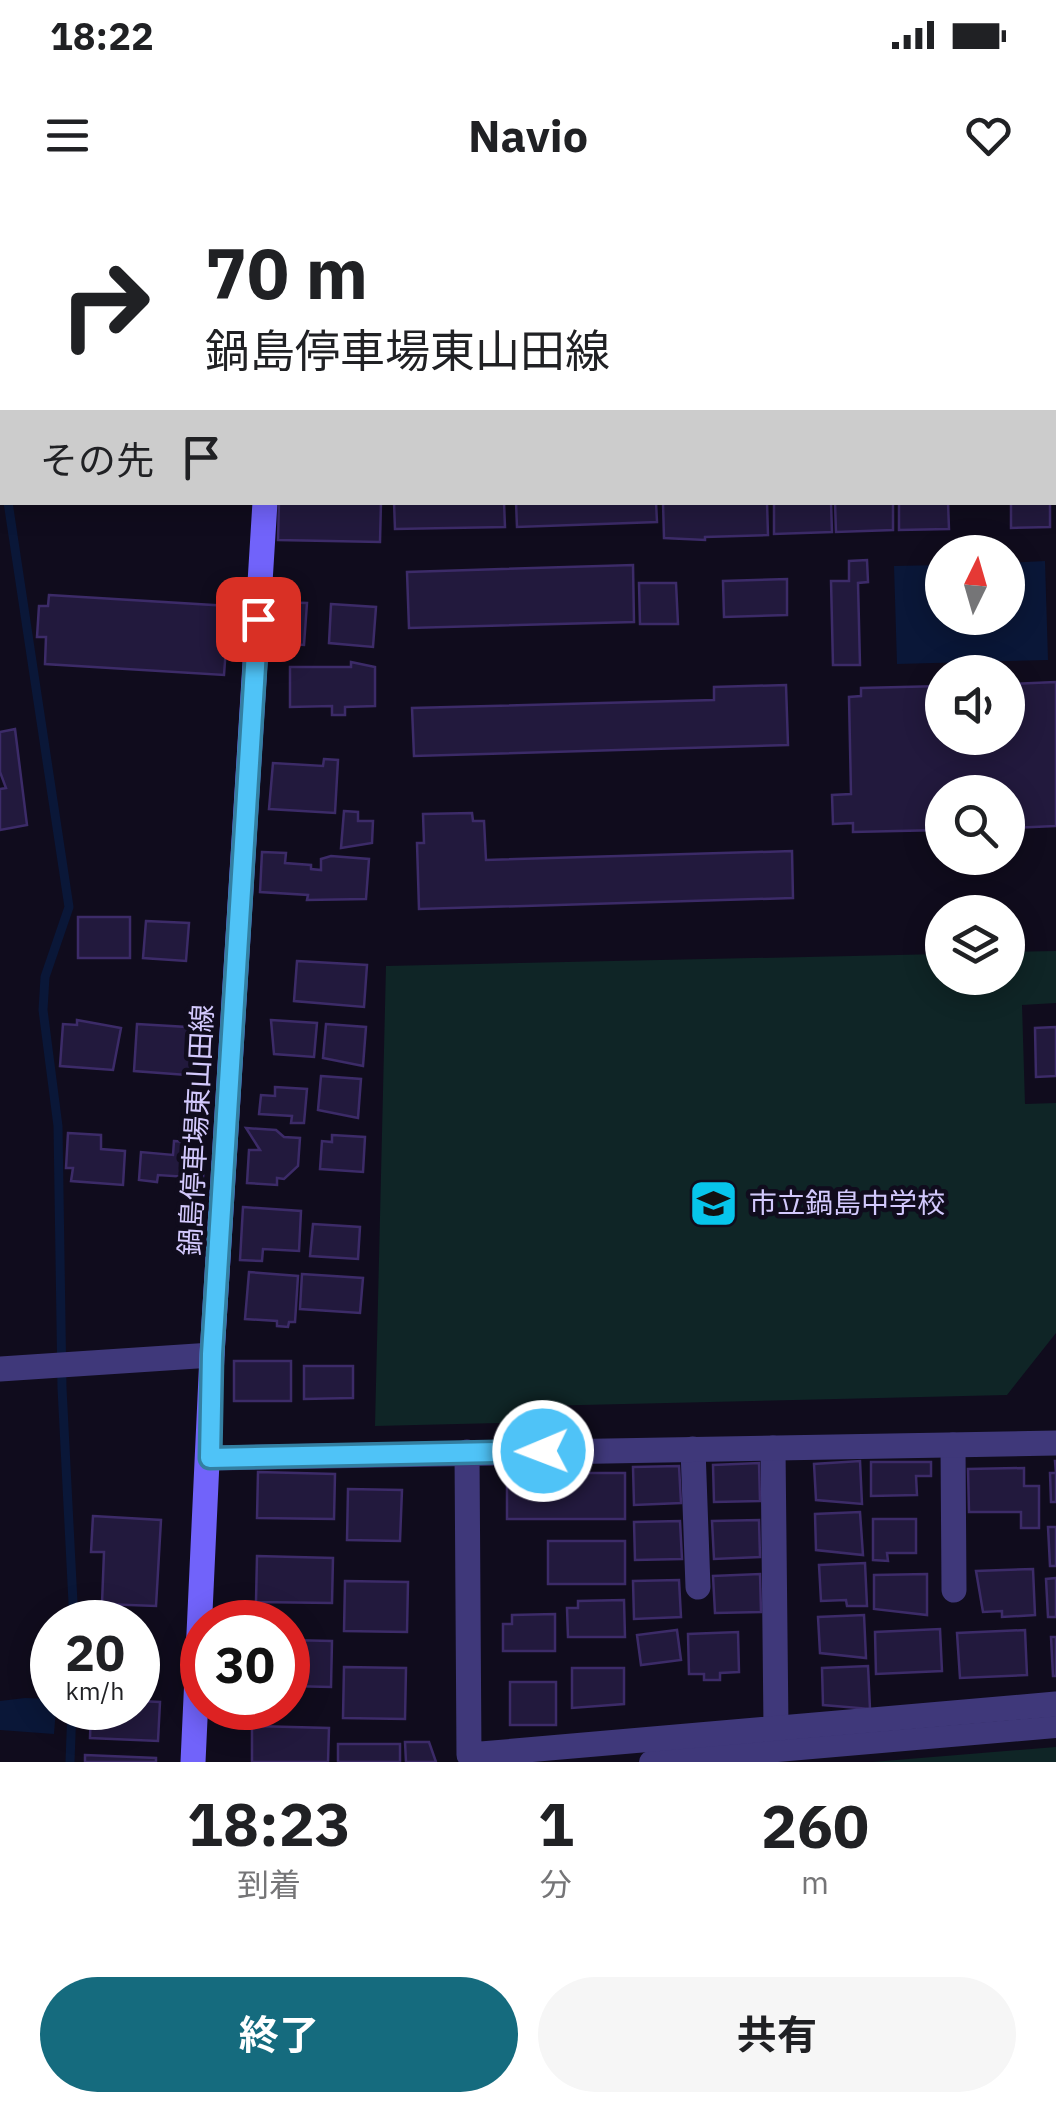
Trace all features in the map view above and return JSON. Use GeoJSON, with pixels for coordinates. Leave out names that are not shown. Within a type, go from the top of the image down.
{"type":"FeatureCollection","features":[{"type":"Feature","properties":{"kind":"main road","name":"鍋島停車場東山田線"},"geometry":{"type":"LineString","coordinates":[[192,1762],[210,1458],[212,1354],[266,505]]}},
{"type":"Feature","properties":{"kind":"street"},"geometry":{"type":"LineString","coordinates":[[0,1369],[212,1354]]}},
{"type":"Feature","properties":{"kind":"street"},"geometry":{"type":"LineString","coordinates":[[210,1458],[1056,1443]]}},
{"type":"Feature","properties":{"kind":"street"},"geometry":{"type":"LineString","coordinates":[[953,1445],[954,1590]]}},
{"type":"Feature","properties":{"kind":"street"},"geometry":{"type":"LineString","coordinates":[[773,1448],[776,1728]]}},
{"type":"Feature","properties":{"kind":"street"},"geometry":{"type":"LineString","coordinates":[[694,1449],[698,1588]]}},
{"type":"Feature","properties":{"kind":"street"},"geometry":{"type":"LineString","coordinates":[[467,1452],[468,1755],[1056,1704]]}},
{"type":"Feature","properties":{"kind":"street"},"geometry":{"type":"LineString","coordinates":[[650,1762],[1056,1727]]}},
{"type":"Feature","properties":{"kind":"green space"},"geometry":{"type":"Polygon","coordinates":[[[1056,951],[1056,1003],[1022,1005],[1025,1104],[1056,1103],[1056,1333],[1007,1395],[539,1406],[539,1422],[375,1426],[386,966],[925,954],[925,995],[1025,995],[1025,952],[1056,951]]]}},
{"type":"Feature","properties":{"kind":"green space"},"geometry":{"type":"Polygon","coordinates":[[[1056,1747],[1056,1762],[872,1762],[1056,1747]]]}},
{"type":"Feature","properties":{"kind":"water"},"geometry":{"type":"Polygon","coordinates":[[[1045,561],[1048,660],[1025,661],[1025,655],[925,655],[925,663],[897,664],[894,566],[925,565],[925,635],[1025,635],[1025,562],[1045,561]]]}},
{"type":"Feature","properties":{"kind":"water"},"geometry":{"type":"Polygon","coordinates":[[[30,1698],[30,1730],[54,1730],[54,1734],[0,1730],[0,1701],[30,1698]]]}},
{"type":"Feature","properties":{"kind":"building"},"geometry":{"type":"Polygon","coordinates":[[[279,505],[381,505],[380,542],[278,540],[279,505]]]}},
{"type":"Feature","properties":{"kind":"building"},"geometry":{"type":"Polygon","coordinates":[[[394,505],[504,505],[505,527],[395,529],[394,505]]]}},
{"type":"Feature","properties":{"kind":"building"},"geometry":{"type":"Polygon","coordinates":[[[516,505],[656,505],[657,522],[517,527],[516,505]]]}},
{"type":"Feature","properties":{"kind":"building"},"geometry":{"type":"Polygon","coordinates":[[[663,505],[767,505],[768,535],[705,540],[664,538],[663,505]]]}},
{"type":"Feature","properties":{"kind":"building"},"geometry":{"type":"Polygon","coordinates":[[[774,505],[831,505],[832,532],[774,534],[774,505]]]}},
{"type":"Feature","properties":{"kind":"building"},"geometry":{"type":"Polygon","coordinates":[[[835,505],[893,505],[893,530],[836,532],[835,505]]]}},
{"type":"Feature","properties":{"kind":"building"},"geometry":{"type":"Polygon","coordinates":[[[899,505],[948,505],[949,529],[899,530],[899,505]]]}},
{"type":"Feature","properties":{"kind":"building"},"geometry":{"type":"Polygon","coordinates":[[[1011,505],[1050,505],[1050,527],[1011,528],[1011,505]]]}},
{"type":"Feature","properties":{"kind":"building"},"geometry":{"type":"Polygon","coordinates":[[[867,560],[868,582],[858,583],[860,665],[833,665],[831,581],[849,581],[849,561],[867,560]]]}},
{"type":"Feature","properties":{"kind":"building"},"geometry":{"type":"Polygon","coordinates":[[[633,565],[634,622],[409,628],[407,572],[633,565]]]}},
{"type":"Feature","properties":{"kind":"building"},"geometry":{"type":"Polygon","coordinates":[[[787,579],[787,615],[724,617],[723,581],[787,579]]]}},
{"type":"Feature","properties":{"kind":"building"},"geometry":{"type":"Polygon","coordinates":[[[639,583],[676,583],[678,624],[640,624],[639,583]]]}},
{"type":"Feature","properties":{"kind":"building"},"geometry":{"type":"Polygon","coordinates":[[[49,595],[229,606],[224,675],[45,664],[46,637],[37,637],[39,606],[48,606],[49,595]]]}},
{"type":"Feature","properties":{"kind":"building"},"geometry":{"type":"Polygon","coordinates":[[[275,602],[307,603],[304,645],[276,643],[275,602]]]}},
{"type":"Feature","properties":{"kind":"building"},"geometry":{"type":"Polygon","coordinates":[[[331,604],[376,607],[373,647],[329,643],[331,604]]]}},
{"type":"Feature","properties":{"kind":"building"},"geometry":{"type":"Polygon","coordinates":[[[351,662],[375,667],[375,706],[345,707],[345,715],[332,715],[332,706],[290,707],[290,667],[351,667],[351,662]]]}},
{"type":"Feature","properties":{"kind":"building"},"geometry":{"type":"Polygon","coordinates":[[[1056,682],[1056,826],[1025,827],[1025,775],[925,775],[925,830],[853,832],[853,823],[833,824],[832,795],[851,794],[849,697],[861,696],[861,688],[925,686],[925,755],[1025,755],[1025,683],[1056,682]]]}},
{"type":"Feature","properties":{"kind":"building"},"geometry":{"type":"Polygon","coordinates":[[[786,685],[788,745],[414,756],[412,708],[714,700],[714,687],[786,685]]]}},
{"type":"Feature","properties":{"kind":"building"},"geometry":{"type":"Polygon","coordinates":[[[15,729],[27,825],[0,830],[0,789],[6,788],[0,772],[0,732],[15,729]]]}},
{"type":"Feature","properties":{"kind":"building"},"geometry":{"type":"Polygon","coordinates":[[[324,759],[338,760],[335,813],[269,809],[273,763],[323,766],[324,759]]]}},
{"type":"Feature","properties":{"kind":"building"},"geometry":{"type":"Polygon","coordinates":[[[344,811],[358,812],[358,821],[373,821],[372,843],[341,848],[344,811]]]}},
{"type":"Feature","properties":{"kind":"building"},"geometry":{"type":"Polygon","coordinates":[[[472,813],[473,821],[484,821],[486,860],[792,851],[793,898],[419,909],[417,843],[424,843],[423,814],[472,813]]]}},
{"type":"Feature","properties":{"kind":"building"},"geometry":{"type":"Polygon","coordinates":[[[262,852],[286,853],[285,863],[321,870],[321,859],[331,856],[369,859],[366,899],[307,900],[308,895],[260,892],[262,852]]]}},
{"type":"Feature","properties":{"kind":"building"},"geometry":{"type":"Polygon","coordinates":[[[78,917],[130,917],[130,958],[78,958],[78,917]]]}},
{"type":"Feature","properties":{"kind":"building"},"geometry":{"type":"Polygon","coordinates":[[[146,921],[189,923],[186,961],[143,958],[146,921]]]}},
{"type":"Feature","properties":{"kind":"building"},"geometry":{"type":"Polygon","coordinates":[[[297,961],[367,965],[364,1007],[294,1001],[297,961]]]}},
{"type":"Feature","properties":{"kind":"building"},"geometry":{"type":"Polygon","coordinates":[[[77,1020],[121,1028],[113,1070],[60,1066],[63,1024],[77,1025],[77,1020]]]}},
{"type":"Feature","properties":{"kind":"building"},"geometry":{"type":"Polygon","coordinates":[[[271,1020],[317,1023],[314,1057],[274,1054],[271,1020]]]}},
{"type":"Feature","properties":{"kind":"building"},"geometry":{"type":"Polygon","coordinates":[[[137,1024],[204,1028],[200,1076],[134,1071],[137,1024]]]}},
{"type":"Feature","properties":{"kind":"building"},"geometry":{"type":"Polygon","coordinates":[[[326,1024],[366,1027],[363,1066],[323,1058],[326,1024]]]}},
{"type":"Feature","properties":{"kind":"building"},"geometry":{"type":"Polygon","coordinates":[[[1056,1027],[1056,1076],[1036,1077],[1035,1028],[1056,1027]]]}},
{"type":"Feature","properties":{"kind":"building"},"geometry":{"type":"Polygon","coordinates":[[[321,1076],[361,1079],[358,1118],[318,1110],[321,1076]]]}},
{"type":"Feature","properties":{"kind":"building"},"geometry":{"type":"Polygon","coordinates":[[[275,1087],[307,1089],[304,1123],[291,1123],[292,1116],[259,1114],[261,1095],[275,1096],[275,1087]]]}},
{"type":"Feature","properties":{"kind":"building"},"geometry":{"type":"Polygon","coordinates":[[[246,1128],[276,1130],[284,1137],[300,1138],[298,1166],[284,1179],[277,1178],[277,1185],[247,1183],[249,1150],[260,1150],[246,1128]]]}},
{"type":"Feature","properties":{"kind":"building"},"geometry":{"type":"Polygon","coordinates":[[[68,1133],[101,1135],[101,1149],[125,1151],[123,1185],[71,1181],[73,1168],[66,1168],[68,1133]]]}},
{"type":"Feature","properties":{"kind":"building"},"geometry":{"type":"Polygon","coordinates":[[[332,1135],[365,1137],[363,1172],[320,1169],[322,1141],[332,1142],[332,1135]]]}},
{"type":"Feature","properties":{"kind":"building"},"geometry":{"type":"Polygon","coordinates":[[[174,1141],[200,1143],[199,1155],[205,1155],[203,1178],[158,1175],[157,1182],[139,1180],[141,1152],[173,1155],[174,1141]]]}},
{"type":"Feature","properties":{"kind":"building"},"geometry":{"type":"Polygon","coordinates":[[[243,1207],[301,1211],[299,1251],[263,1249],[262,1261],[240,1260],[243,1207]]]}},
{"type":"Feature","properties":{"kind":"building"},"geometry":{"type":"Polygon","coordinates":[[[313,1224],[360,1227],[358,1259],[310,1256],[313,1224]]]}},
{"type":"Feature","properties":{"kind":"building"},"geometry":{"type":"Polygon","coordinates":[[[249,1272],[298,1276],[295,1322],[289,1322],[288,1327],[277,1326],[277,1321],[245,1319],[249,1272]]]}},
{"type":"Feature","properties":{"kind":"building"},"geometry":{"type":"Polygon","coordinates":[[[302,1274],[363,1278],[360,1313],[300,1309],[302,1274]]]}},
{"type":"Feature","properties":{"kind":"building"},"geometry":{"type":"Polygon","coordinates":[[[234,1361],[291,1361],[291,1401],[234,1401],[234,1361]]]}},
{"type":"Feature","properties":{"kind":"building"},"geometry":{"type":"Polygon","coordinates":[[[304,1366],[353,1366],[353,1398],[304,1399],[304,1366]]]}},
{"type":"Feature","properties":{"kind":"building"},"geometry":{"type":"Polygon","coordinates":[[[860,1461],[862,1504],[816,1500],[814,1464],[860,1461]]]}},
{"type":"Feature","properties":{"kind":"building"},"geometry":{"type":"Polygon","coordinates":[[[871,1462],[931,1462],[931,1476],[916,1476],[917,1495],[871,1496],[871,1462]]]}},
{"type":"Feature","properties":{"kind":"building"},"geometry":{"type":"Polygon","coordinates":[[[759,1463],[760,1501],[714,1502],[713,1465],[759,1463]]]}},
{"type":"Feature","properties":{"kind":"building"},"geometry":{"type":"Polygon","coordinates":[[[679,1466],[681,1503],[634,1505],[633,1467],[679,1466]]]}},
{"type":"Feature","properties":{"kind":"building"},"geometry":{"type":"Polygon","coordinates":[[[1024,1468],[1024,1486],[1039,1486],[1039,1528],[1021,1528],[1021,1512],[969,1512],[968,1469],[1024,1468]]]}},
{"type":"Feature","properties":{"kind":"building"},"geometry":{"type":"Polygon","coordinates":[[[258,1472],[335,1474],[334,1519],[257,1518],[258,1472]]]}},
{"type":"Feature","properties":{"kind":"building"},"geometry":{"type":"Polygon","coordinates":[[[507,1473],[625,1473],[625,1519],[507,1519],[507,1473]]]}},
{"type":"Feature","properties":{"kind":"building"},"geometry":{"type":"Polygon","coordinates":[[[1050,1473],[1056,1473],[1056,1502],[1051,1502],[1050,1473]]]}},
{"type":"Feature","properties":{"kind":"building"},"geometry":{"type":"Polygon","coordinates":[[[348,1489],[402,1490],[400,1541],[347,1540],[348,1489]]]}},
{"type":"Feature","properties":{"kind":"building"},"geometry":{"type":"Polygon","coordinates":[[[860,1512],[863,1555],[816,1550],[815,1514],[860,1512]]]}},
{"type":"Feature","properties":{"kind":"building"},"geometry":{"type":"Polygon","coordinates":[[[93,1516],[161,1520],[156,1600],[102,1600],[104,1552],[91,1552],[93,1516]]]}},
{"type":"Feature","properties":{"kind":"building"},"geometry":{"type":"Polygon","coordinates":[[[873,1519],[916,1519],[916,1553],[887,1553],[888,1561],[873,1560],[873,1519]]]}},
{"type":"Feature","properties":{"kind":"building"},"geometry":{"type":"Polygon","coordinates":[[[759,1520],[760,1557],[714,1559],[712,1521],[759,1520]]]}},
{"type":"Feature","properties":{"kind":"building"},"geometry":{"type":"Polygon","coordinates":[[[680,1521],[682,1559],[635,1560],[634,1522],[680,1521]]]}},
{"type":"Feature","properties":{"kind":"building"},"geometry":{"type":"Polygon","coordinates":[[[1048,1527],[1056,1527],[1056,1566],[1050,1566],[1048,1527]]]}},
{"type":"Feature","properties":{"kind":"building"},"geometry":{"type":"Polygon","coordinates":[[[548,1541],[625,1541],[625,1584],[548,1584],[548,1541]]]}},
{"type":"Feature","properties":{"kind":"building"},"geometry":{"type":"Polygon","coordinates":[[[257,1556],[333,1558],[332,1603],[256,1600],[257,1556]]]}},
{"type":"Feature","properties":{"kind":"building"},"geometry":{"type":"Polygon","coordinates":[[[865,1563],[867,1606],[847,1606],[846,1600],[821,1601],[819,1565],[865,1563]]]}},
{"type":"Feature","properties":{"kind":"building"},"geometry":{"type":"Polygon","coordinates":[[[1033,1569],[1035,1615],[1002,1617],[1002,1611],[983,1612],[976,1571],[1033,1569]]]}},
{"type":"Feature","properties":{"kind":"building"},"geometry":{"type":"Polygon","coordinates":[[[760,1574],[761,1612],[715,1613],[713,1576],[760,1574]]]}},
{"type":"Feature","properties":{"kind":"building"},"geometry":{"type":"Polygon","coordinates":[[[927,1574],[927,1615],[874,1609],[874,1575],[927,1574]]]}},
{"type":"Feature","properties":{"kind":"building"},"geometry":{"type":"Polygon","coordinates":[[[1056,1578],[1056,1617],[1048,1617],[1046,1579],[1056,1578]]]}},
{"type":"Feature","properties":{"kind":"building"},"geometry":{"type":"Polygon","coordinates":[[[679,1580],[681,1617],[634,1619],[633,1581],[679,1580]]]}},
{"type":"Feature","properties":{"kind":"building"},"geometry":{"type":"Polygon","coordinates":[[[345,1581],[408,1582],[407,1632],[344,1631],[345,1581]]]}},
{"type":"Feature","properties":{"kind":"building"},"geometry":{"type":"Polygon","coordinates":[[[624,1600],[625,1637],[568,1637],[567,1608],[578,1608],[578,1601],[624,1600]]]}},
{"type":"Feature","properties":{"kind":"building"},"geometry":{"type":"Polygon","coordinates":[[[555,1614],[555,1651],[503,1651],[503,1624],[512,1624],[512,1615],[555,1614]]]}},
{"type":"Feature","properties":{"kind":"building"},"geometry":{"type":"Polygon","coordinates":[[[864,1615],[866,1658],[820,1653],[818,1617],[864,1615]]]}},
{"type":"Feature","properties":{"kind":"building"},"geometry":{"type":"Polygon","coordinates":[[[940,1629],[942,1671],[876,1674],[875,1632],[940,1629]]]}},
{"type":"Feature","properties":{"kind":"building"},"geometry":{"type":"Polygon","coordinates":[[[677,1630],[681,1660],[641,1665],[637,1635],[677,1630]]]}},
{"type":"Feature","properties":{"kind":"building"},"geometry":{"type":"Polygon","coordinates":[[[1025,1630],[1027,1675],[960,1678],[957,1633],[1025,1630]]]}},
{"type":"Feature","properties":{"kind":"building"},"geometry":{"type":"Polygon","coordinates":[[[738,1632],[739,1672],[720,1673],[720,1680],[704,1680],[704,1674],[689,1674],[688,1634],[738,1632]]]}},
{"type":"Feature","properties":{"kind":"building"},"geometry":{"type":"Polygon","coordinates":[[[1051,1637],[1056,1637],[1056,1676],[1053,1676],[1051,1637]]]}},
{"type":"Feature","properties":{"kind":"building"},"geometry":{"type":"Polygon","coordinates":[[[310,1640],[332,1641],[331,1687],[310,1687],[310,1640]]]}},
{"type":"Feature","properties":{"kind":"building"},"geometry":{"type":"Polygon","coordinates":[[[868,1666],[870,1709],[823,1705],[822,1668],[868,1666]]]}},
{"type":"Feature","properties":{"kind":"building"},"geometry":{"type":"Polygon","coordinates":[[[344,1667],[406,1668],[405,1719],[343,1718],[344,1667]]]}},
{"type":"Feature","properties":{"kind":"building"},"geometry":{"type":"Polygon","coordinates":[[[572,1668],[624,1668],[624,1704],[572,1708],[572,1668]]]}},
{"type":"Feature","properties":{"kind":"building"},"geometry":{"type":"Polygon","coordinates":[[[510,1682],[556,1682],[556,1725],[510,1725],[510,1682]]]}},
{"type":"Feature","properties":{"kind":"building"},"geometry":{"type":"Polygon","coordinates":[[[329,1728],[328,1762],[252,1762],[252,1730],[329,1728]]]}},
{"type":"Feature","properties":{"kind":"building"},"geometry":{"type":"Polygon","coordinates":[[[90,1730],[159,1730],[158,1741],[90,1738],[90,1730]]]}},
{"type":"Feature","properties":{"kind":"building"},"geometry":{"type":"Polygon","coordinates":[[[405,1742],[429,1742],[436,1762],[406,1762],[405,1742]]]}},
{"type":"Feature","properties":{"kind":"building"},"geometry":{"type":"Polygon","coordinates":[[[338,1744],[400,1744],[400,1762],[338,1762],[338,1744]]]}},
{"type":"Feature","properties":{"kind":"building"},"geometry":{"type":"Polygon","coordinates":[[[85,1755],[156,1758],[156,1762],[85,1762],[85,1755]]]}},
{"type":"Feature","properties":{"kind":"waterway"},"geometry":{"type":"LineString","coordinates":[[8,505],[69,907],[45,977],[43,1010],[58,1126],[62,1388],[73,1600]]}},
{"type":"Feature","properties":{"kind":"waterway"},"geometry":{"type":"LineString","coordinates":[[70,1762],[71,1730]]}},
{"type":"Feature","properties":{"kind":"place","name":"市立鍋島中学校"},"geometry":{"type":"Point","coordinates":[714,1203]}},
{"type":"Feature","properties":{"kind":"route"},"geometry":{"type":"LineString","coordinates":[[258,619],[212,1354],[210,1458],[543,1451]]}}]}
